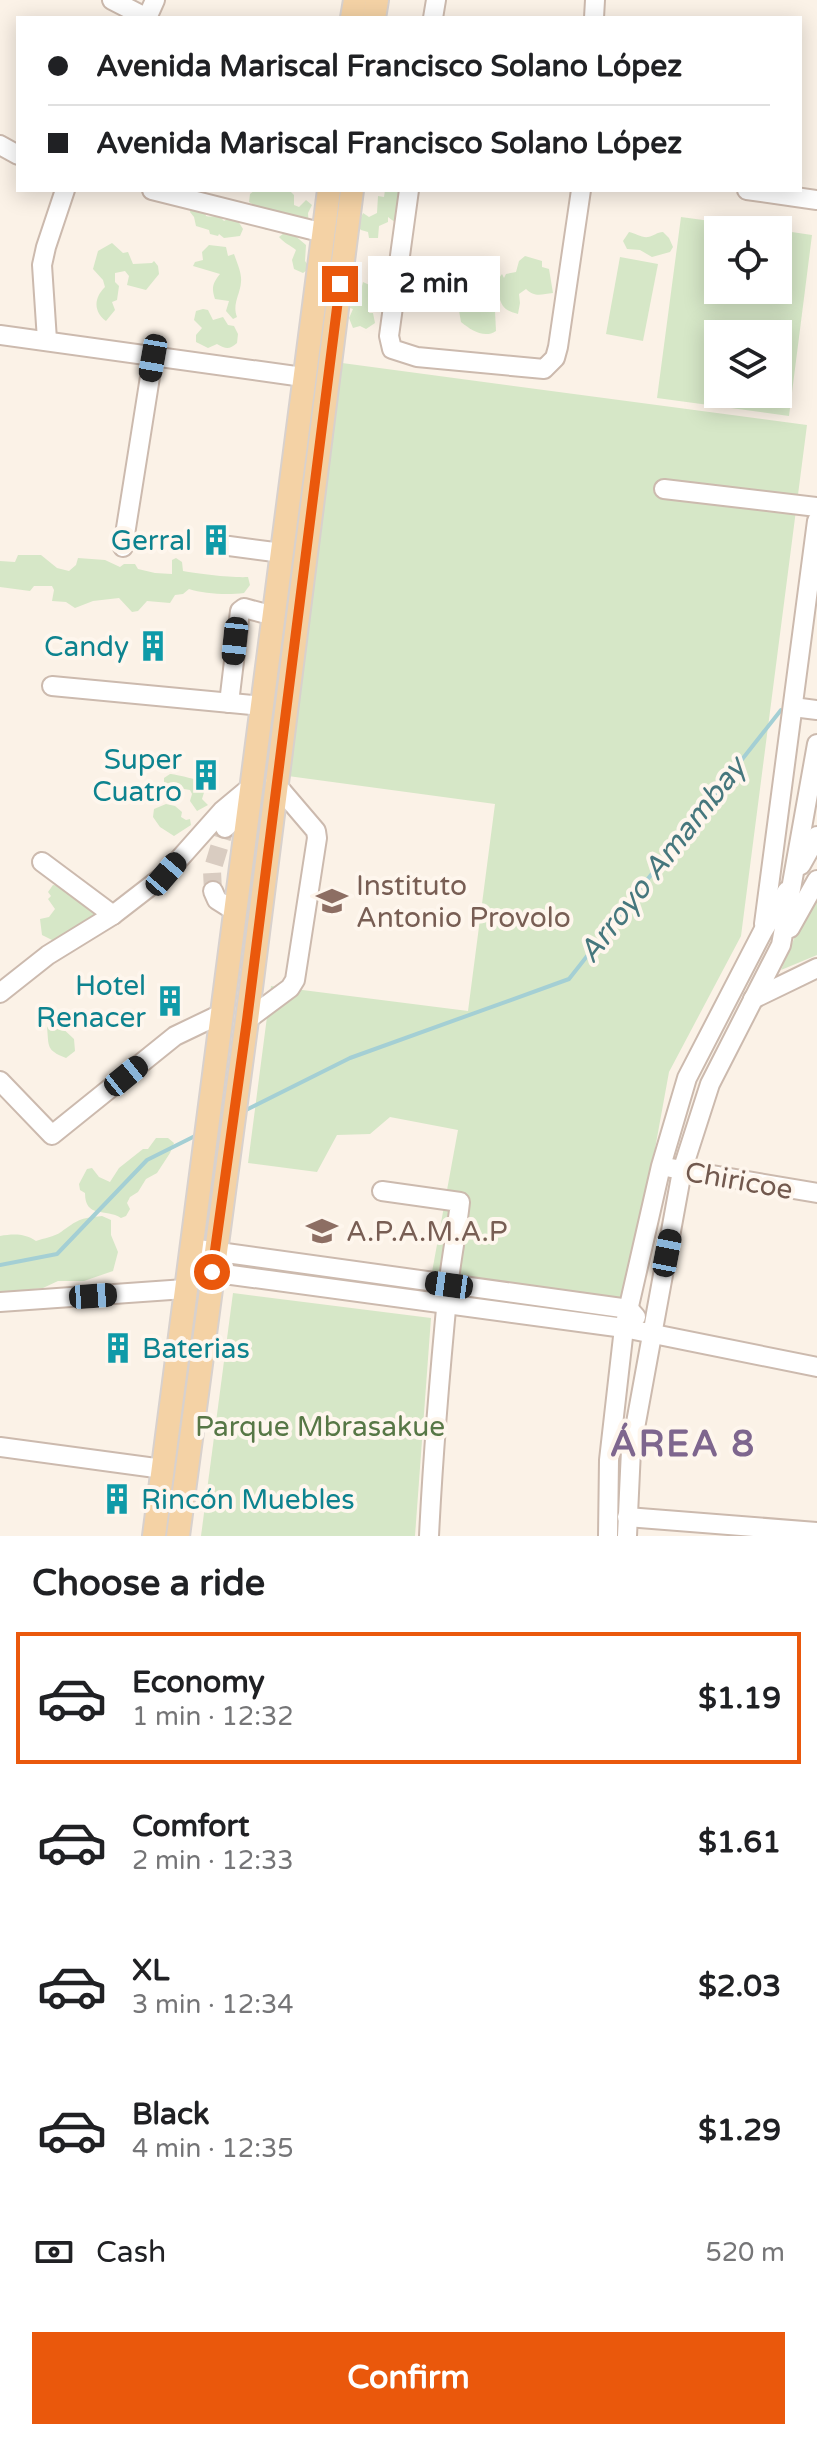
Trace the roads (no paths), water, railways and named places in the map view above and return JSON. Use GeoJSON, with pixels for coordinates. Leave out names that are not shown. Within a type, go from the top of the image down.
{"type":"FeatureCollection","features":[{"type":"Feature","properties":{"kind":"main road"},"geometry":{"type":"LineString","coordinates":[[154,1536],[329,192]]}},
{"type":"Feature","properties":{"kind":"main road"},"geometry":{"type":"LineString","coordinates":[[178,1536],[352,192]]}},
{"type":"Feature","properties":{"kind":"street"},"geometry":{"type":"LineString","coordinates":[[112,0],[143,16]]}},
{"type":"Feature","properties":{"kind":"street"},"geometry":{"type":"LineString","coordinates":[[47,340],[42,265],[64,192]]}},
{"type":"Feature","properties":{"kind":"street"},"geometry":{"type":"LineString","coordinates":[[160,192],[324,233]]}},
{"type":"Feature","properties":{"kind":"street"},"geometry":{"type":"LineString","coordinates":[[409,192],[389,336],[392,349],[417,357],[535,369],[549,366],[558,347],[581,192]]}},
{"type":"Feature","properties":{"kind":"street"},"geometry":{"type":"LineString","coordinates":[[761,192],[817,200]]}},
{"type":"Feature","properties":{"kind":"street"},"geometry":{"type":"LineString","coordinates":[[0,335],[303,377]]}},
{"type":"Feature","properties":{"kind":"street"},"geometry":{"type":"LineString","coordinates":[[123,547],[153,358]]}},
{"type":"Feature","properties":{"kind":"street"},"geometry":{"type":"LineString","coordinates":[[664,489],[817,507]]}},
{"type":"Feature","properties":{"kind":"street"},"geometry":{"type":"LineString","coordinates":[[763,931],[817,521]]}},
{"type":"Feature","properties":{"kind":"street"},"geometry":{"type":"LineString","coordinates":[[229,546],[282,553]]}},
{"type":"Feature","properties":{"kind":"street"},"geometry":{"type":"LineString","coordinates":[[229,703],[240,611],[244,608],[274,616]]}},
{"type":"Feature","properties":{"kind":"street"},"geometry":{"type":"LineString","coordinates":[[52,686],[263,706]]}},
{"type":"Feature","properties":{"kind":"street"},"geometry":{"type":"LineString","coordinates":[[793,707],[817,710]]}},
{"type":"Feature","properties":{"kind":"street"},"geometry":{"type":"LineString","coordinates":[[781,945],[817,744]]}},
{"type":"Feature","properties":{"kind":"street"},"geometry":{"type":"LineString","coordinates":[[247,1020],[290,988],[295,980],[317,838],[316,831],[275,783]]}},
{"type":"Feature","properties":{"kind":"street"},"geometry":{"type":"LineString","coordinates":[[0,993],[48,955],[113,915],[166,874],[222,811],[252,786]]}},
{"type":"Feature","properties":{"kind":"street"},"geometry":{"type":"LineString","coordinates":[[225,828],[238,815],[248,812]]}},
{"type":"Feature","properties":{"kind":"street"},"geometry":{"type":"LineString","coordinates":[[608,1536],[609,1460],[624,1328],[661,1166],[687,1078],[763,931],[817,836]]}},
{"type":"Feature","properties":{"kind":"street"},"geometry":{"type":"LineString","coordinates":[[627,1536],[631,1450],[682,1171],[710,1084],[781,945],[816,885],[794,879],[772,855]]}},
{"type":"Feature","properties":{"kind":"street"},"geometry":{"type":"LineString","coordinates":[[42,862],[113,915]]}},
{"type":"Feature","properties":{"kind":"street"},"geometry":{"type":"LineString","coordinates":[[213,891],[217,900],[236,912]]}},
{"type":"Feature","properties":{"kind":"street"},"geometry":{"type":"LineString","coordinates":[[753,999],[817,968]]}},
{"type":"Feature","properties":{"kind":"street"},"geometry":{"type":"LineString","coordinates":[[0,1081],[52,1135],[175,1036],[223,1013]]}},
{"type":"Feature","properties":{"kind":"street","name":"Chiricoe"},"geometry":{"type":"LineString","coordinates":[[661,1166],[817,1193]]}},
{"type":"Feature","properties":{"kind":"street"},"geometry":{"type":"LineString","coordinates":[[382,1191],[459,1201],[457,1240],[447,1305],[429,1536]]}},
{"type":"Feature","properties":{"kind":"street"},"geometry":{"type":"LineString","coordinates":[[0,1302],[213,1262],[449,1285],[629,1309],[651,1334]]}},
{"type":"Feature","properties":{"kind":"street"},"geometry":{"type":"LineString","coordinates":[[213,1262],[447,1305],[624,1328],[817,1367]]}},
{"type":"Feature","properties":{"kind":"street"},"geometry":{"type":"LineString","coordinates":[[0,1447],[163,1469]]}},
{"type":"Feature","properties":{"kind":"street"},"geometry":{"type":"LineString","coordinates":[[627,1517],[784,1533],[817,1532]]}},
{"type":"Feature","properties":{"kind":"waterway","name":"Arroyo Amambay"},"geometry":{"type":"LineString","coordinates":[[244,1111],[350,1058],[569,979],[781,710]]}},
{"type":"Feature","properties":{"kind":"waterway","name":"Arroyo Amambay"},"geometry":{"type":"LineString","coordinates":[[0,1265],[57,1254],[147,1160],[197,1135]]}},
{"type":"Feature","properties":{"kind":"tunnel"},"geometry":{"type":"LineString","coordinates":[[213,891],[212,871],[225,828]]}},
{"type":"Feature","properties":{"kind":"place","name":"Gerral"},"geometry":{"type":"Point","coordinates":[216,540]}},
{"type":"Feature","properties":{"kind":"place","name":"Candy"},"geometry":{"type":"Point","coordinates":[153,646]}},
{"type":"Feature","properties":{"kind":"place","name":"Super Cuatro"},"geometry":{"type":"Point","coordinates":[206,775]}},
{"type":"Feature","properties":{"kind":"place","name":"Instituto Antonio Provolo"},"geometry":{"type":"Point","coordinates":[332,901]}},
{"type":"Feature","properties":{"kind":"place","name":"Hotel Renacer"},"geometry":{"type":"Point","coordinates":[170,1001]}},
{"type":"Feature","properties":{"kind":"place","name":"A.P.A.M.A.P"},"geometry":{"type":"Point","coordinates":[322,1231]}},
{"type":"Feature","properties":{"kind":"place","name":"Baterias"},"geometry":{"type":"Point","coordinates":[118,1348]}},
{"type":"Feature","properties":{"kind":"place","name":"Rincón Muebles"},"geometry":{"type":"Point","coordinates":[117,1499]}},
{"type":"Feature","properties":{"kind":"district","name":"ÁREA 8"},"geometry":{"type":"Point","coordinates":[683,1443]}},
{"type":"Feature","properties":{"kind":"park label","name":"Parque Mbrasakue"},"geometry":{"type":"Point","coordinates":[320,1426]}}]}
